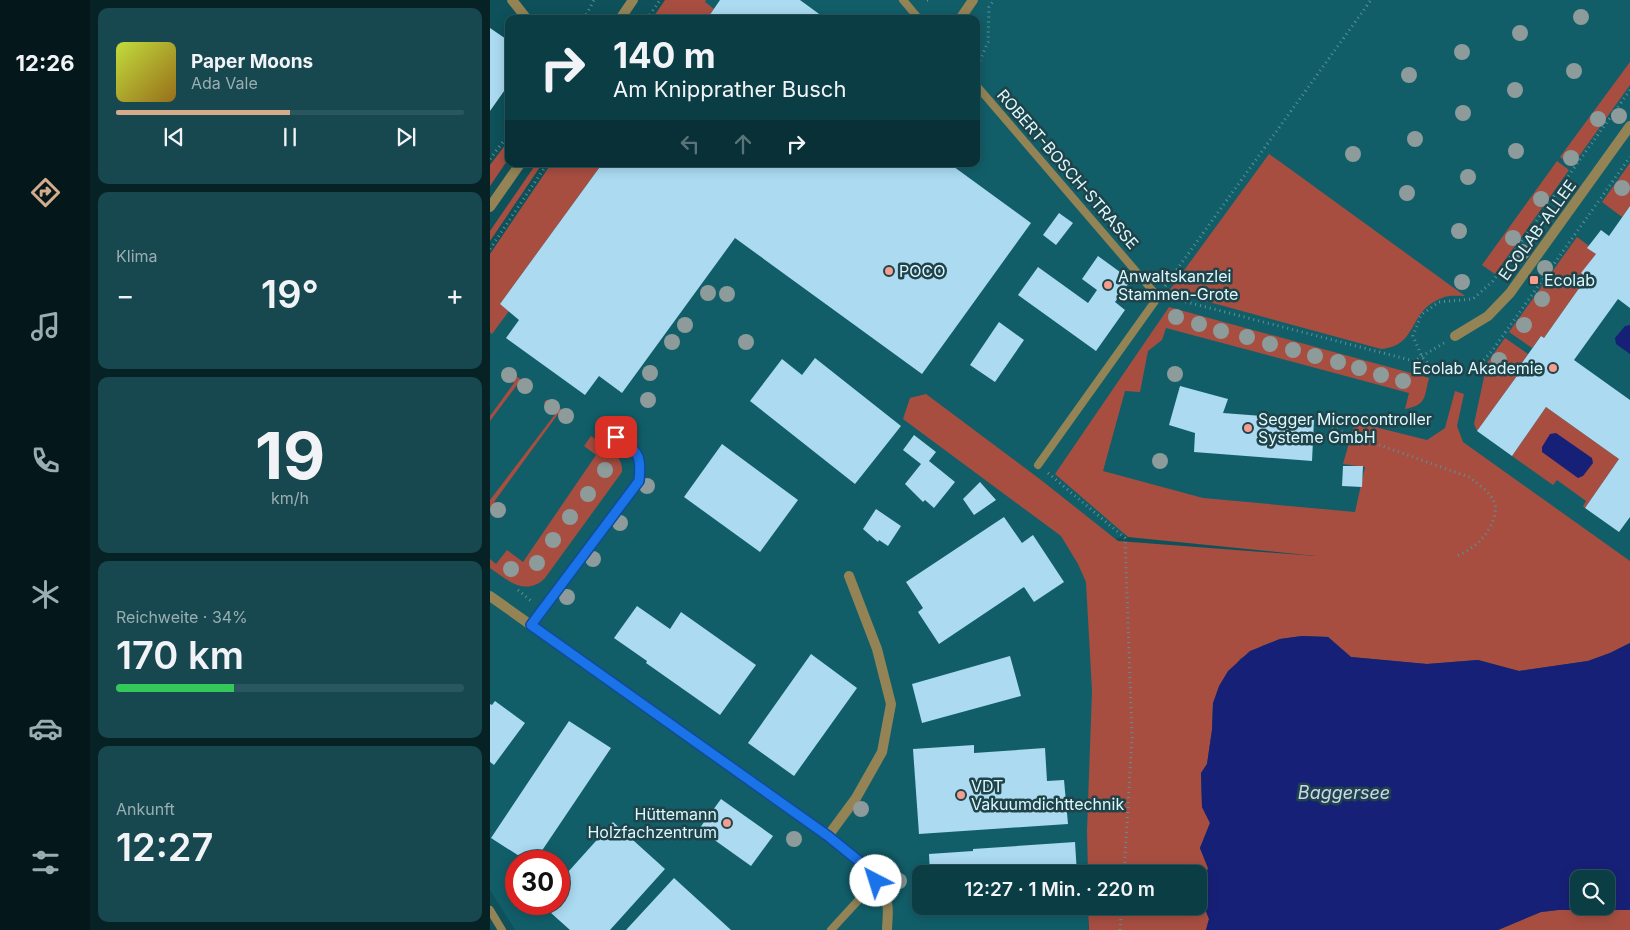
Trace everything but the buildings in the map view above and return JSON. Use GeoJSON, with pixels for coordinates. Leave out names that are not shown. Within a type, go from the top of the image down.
{"type":"FeatureCollection","features":[{"type":"Feature","properties":{"kind":"street"},"geometry":{"type":"LineString","coordinates":[[512,0],[524,15]]}},
{"type":"Feature","properties":{"kind":"street"},"geometry":{"type":"LineString","coordinates":[[623,15],[633,0]]}},
{"type":"Feature","properties":{"kind":"street"},"geometry":{"type":"LineString","coordinates":[[963,15],[974,0]]}},
{"type":"Feature","properties":{"kind":"street","name":"ECOLAB-ALLEE"},"geometry":{"type":"LineString","coordinates":[[1455,336],[1488,316],[1510,293],[1630,126]]}},
{"type":"Feature","properties":{"kind":"street"},"geometry":{"type":"LineString","coordinates":[[490,207],[518,167]]}},
{"type":"Feature","properties":{"kind":"street"},"geometry":{"type":"LineString","coordinates":[[531,625],[639,481],[641,462],[636,452],[616,437]]}},
{"type":"Feature","properties":{"kind":"street"},"geometry":{"type":"LineString","coordinates":[[828,836],[856,798],[882,752],[891,704],[876,649],[849,576]]}},
{"type":"Feature","properties":{"kind":"street"},"geometry":{"type":"LineString","coordinates":[[490,596],[828,836],[865,866],[876,881],[887,904],[887,930]]}},
{"type":"Feature","properties":{"kind":"lane"},"geometry":{"type":"LineString","coordinates":[[903,0],[916,15]]}},
{"type":"Feature","properties":{"kind":"lane","name":"ROBERT-BOSCH-STRASSE"},"geometry":{"type":"LineString","coordinates":[[980,91],[1158,297]]}},
{"type":"Feature","properties":{"kind":"lane"},"geometry":{"type":"LineString","coordinates":[[1038,465],[1158,297]]}},
{"type":"Feature","properties":{"kind":"lane"},"geometry":{"type":"LineString","coordinates":[[831,930],[876,881]]}},
{"type":"Feature","properties":{"kind":"lane"},"geometry":{"type":"LineString","coordinates":[[490,910],[502,930]]}},
{"type":"Feature","properties":{"kind":"path"},"geometry":{"type":"LineString","coordinates":[[586,15],[594,0]]}},
{"type":"Feature","properties":{"kind":"path"},"geometry":{"type":"LineString","coordinates":[[650,15],[660,0]]}},
{"type":"Feature","properties":{"kind":"path"},"geometry":{"type":"LineString","coordinates":[[927,0],[932,0]]}},
{"type":"Feature","properties":{"kind":"path"},"geometry":{"type":"LineString","coordinates":[[980,61],[988,42],[989,7],[994,0]]}},
{"type":"Feature","properties":{"kind":"path"},"geometry":{"type":"LineString","coordinates":[[1158,297],[1371,0]]}},
{"type":"Feature","properties":{"kind":"path"},"geometry":{"type":"LineString","coordinates":[[1494,281],[1630,90]]}},
{"type":"Feature","properties":{"kind":"path"},"geometry":{"type":"LineString","coordinates":[[490,160],[505,139]]}},
{"type":"Feature","properties":{"kind":"path"},"geometry":{"type":"LineString","coordinates":[[490,249],[545,167]]}},
{"type":"Feature","properties":{"kind":"path"},"geometry":{"type":"LineString","coordinates":[[1158,297],[1170,297],[1414,361],[1455,336]]}},
{"type":"Feature","properties":{"kind":"path"},"geometry":{"type":"LineString","coordinates":[[1332,428],[1469,477],[1481,487],[1494,502],[1496,515],[1488,532],[1475,546],[1457,556]]}},
{"type":"Feature","properties":{"kind":"path"},"geometry":{"type":"LineString","coordinates":[[1038,465],[1125,538],[1132,738],[1125,865]]}},
{"type":"Feature","properties":{"kind":"path"},"geometry":{"type":"LineString","coordinates":[[1120,930],[1121,915]]}},
{"type":"Feature","properties":{"kind":"shaded area"},"geometry":{"type":"Polygon","coordinates":[[[665,0],[706,0],[705,2],[714,9],[710,15],[655,15],[665,0]]]}},
{"type":"Feature","properties":{"kind":"shaded area"},"geometry":{"type":"Polygon","coordinates":[[[674,0],[1630,0],[1630,574],[1346,558],[1130,533],[1090,551],[1099,811],[1094,865],[912,865],[912,915],[1089,915],[1088,930],[515,930],[506,915],[570,915],[570,850],[505,850],[505,914],[490,890],[490,267],[559,167],[980,167],[980,15],[664,15],[674,0]]]}},
{"type":"Feature","properties":{"kind":"shaded area"},"geometry":{"type":"Polygon","coordinates":[[[1630,62],[1630,85],[1572,166],[1560,157],[1630,62]]]}},
{"type":"Feature","properties":{"kind":"shaded area"},"geometry":{"type":"Polygon","coordinates":[[[505,145],[505,164],[490,186],[490,165],[505,145]]]}},
{"type":"Feature","properties":{"kind":"shaded area"},"geometry":{"type":"Polygon","coordinates":[[[1269,154],[1465,296],[1447,296],[1431,304],[1423,311],[1402,342],[1381,349],[1169,291],[1269,154]]]}},
{"type":"Feature","properties":{"kind":"shaded area"},"geometry":{"type":"Polygon","coordinates":[[[1557,161],[1569,170],[1495,274],[1482,265],[1557,161]]]}},
{"type":"Feature","properties":{"kind":"shaded area"},"geometry":{"type":"Polygon","coordinates":[[[1630,163],[1630,206],[1622,217],[1602,202],[1630,163]]]}},
{"type":"Feature","properties":{"kind":"shaded area"},"geometry":{"type":"Polygon","coordinates":[[[534,167],[540,167],[490,241],[490,231],[534,167]]]}},
{"type":"Feature","properties":{"kind":"shaded area"},"geometry":{"type":"Polygon","coordinates":[[[549,167],[600,167],[500,304],[509,311],[492,334],[490,332],[490,254],[549,167]]]}},
{"type":"Feature","properties":{"kind":"shaded area"},"geometry":{"type":"Polygon","coordinates":[[[1577,237],[1596,254],[1582,273],[1587,277],[1544,338],[1541,336],[1532,348],[1509,332],[1577,237]]]}},
{"type":"Feature","properties":{"kind":"shaded area"},"geometry":{"type":"Polygon","coordinates":[[[1169,307],[1429,378],[1425,395],[1421,402],[1405,409],[1409,393],[1166,328],[1162,340],[1148,351],[1140,392],[1125,391],[1103,471],[1203,498],[1355,512],[1365,467],[1343,464],[1355,422],[1427,440],[1445,428],[1455,391],[1464,394],[1457,426],[1463,442],[1630,561],[1630,643],[1588,661],[1519,671],[1478,660],[1427,664],[1351,657],[1328,637],[1302,636],[1280,639],[1262,646],[1240,659],[1213,703],[1212,730],[1207,764],[1201,773],[1202,807],[1210,823],[1200,848],[1207,865],[1088,865],[1087,831],[1092,691],[1086,582],[1078,564],[1061,536],[903,419],[910,398],[926,394],[1041,480],[1118,541],[1316,556],[1128,537],[1055,474],[1169,307]]]}},
{"type":"Feature","properties":{"kind":"shaded area"},"geometry":{"type":"Polygon","coordinates":[[[1505,338],[1528,354],[1519,367],[1522,369],[1477,431],[1474,424],[1487,363],[1505,338]]]}},
{"type":"Feature","properties":{"kind":"shaded area"},"geometry":{"type":"Polygon","coordinates":[[[508,370],[531,387],[531,390],[529,393],[517,385],[490,421],[490,416],[514,383],[502,374],[508,370]]]}},
{"type":"Feature","properties":{"kind":"shaded area"},"geometry":{"type":"Polygon","coordinates":[[[546,400],[549,400],[572,417],[573,420],[570,423],[558,414],[494,502],[505,511],[503,515],[500,515],[490,508],[490,500],[556,413],[544,403],[546,400]]]}},
{"type":"Feature","properties":{"kind":"shaded area"},"geometry":{"type":"Polygon","coordinates":[[[1546,407],[1619,459],[1585,508],[1583,506],[1586,501],[1557,480],[1553,485],[1512,456],[1546,407]]]}},
{"type":"Feature","properties":{"kind":"shaded area"},"geometry":{"type":"Polygon","coordinates":[[[591,436],[616,455],[620,460],[622,472],[545,578],[538,584],[531,586],[517,585],[490,568],[490,559],[496,564],[507,550],[523,562],[596,455],[584,446],[591,436]]]}},
{"type":"Feature","properties":{"kind":"shaded area"},"geometry":{"type":"Polygon","coordinates":[[[1570,910],[1570,915],[1615,915],[1615,910],[1630,910],[1630,930],[1498,930],[1541,912],[1570,910]]]}},
{"type":"Feature","properties":{"kind":"shaded area"},"geometry":{"type":"Polygon","coordinates":[[[1207,914],[1209,919],[1206,930],[1089,930],[1088,915],[1207,914]]]}},
{"type":"Feature","properties":{"kind":"water"},"geometry":{"type":"Polygon","coordinates":[[[1630,325],[1630,354],[1616,344],[1615,338],[1625,326],[1630,325]]]}},
{"type":"Feature","properties":{"kind":"water"},"geometry":{"type":"Polygon","coordinates":[[[1556,433],[1592,458],[1593,463],[1583,476],[1578,478],[1542,452],[1542,447],[1550,434],[1556,433]]]}},
{"type":"Feature","properties":{"kind":"water","name":"Baggersee"},"geometry":{"type":"Polygon","coordinates":[[[1302,636],[1328,637],[1351,657],[1427,664],[1478,660],[1519,671],[1588,661],[1630,643],[1630,910],[1615,910],[1615,870],[1570,870],[1570,910],[1541,912],[1498,930],[1206,930],[1209,919],[1207,914],[1208,868],[1200,848],[1210,823],[1202,807],[1201,773],[1207,764],[1212,730],[1213,703],[1219,686],[1228,671],[1250,651],[1280,639],[1302,636]]]}},
{"type":"Feature","properties":{"kind":"place","name":"POCO"},"geometry":{"type":"Point","coordinates":[889,271]}},
{"type":"Feature","properties":{"kind":"place","name":"Ecolab"},"geometry":{"type":"Point","coordinates":[1534,280]}},
{"type":"Feature","properties":{"kind":"place","name":"Anwaltskanzlei Stammen-Grote"},"geometry":{"type":"Point","coordinates":[1108,285]}},
{"type":"Feature","properties":{"kind":"place","name":"Ecolab Akademie"},"geometry":{"type":"Point","coordinates":[1553,368]}},
{"type":"Feature","properties":{"kind":"place","name":"Segger Microcontroller Systeme GmbH"},"geometry":{"type":"Point","coordinates":[1248,428]}},
{"type":"Feature","properties":{"kind":"place","name":"VDT Vakuumdichttechnik"},"geometry":{"type":"Point","coordinates":[961,795]}},
{"type":"Feature","properties":{"kind":"place","name":"Hüttemann Holzfachzentrum"},"geometry":{"type":"Point","coordinates":[727,823]}},
{"type":"Feature","properties":{"kind":"route"},"geometry":{"type":"LineString","coordinates":[[616,437],[636,452],[641,462],[639,481],[531,625],[828,836],[865,866],[876,881]]}}]}
